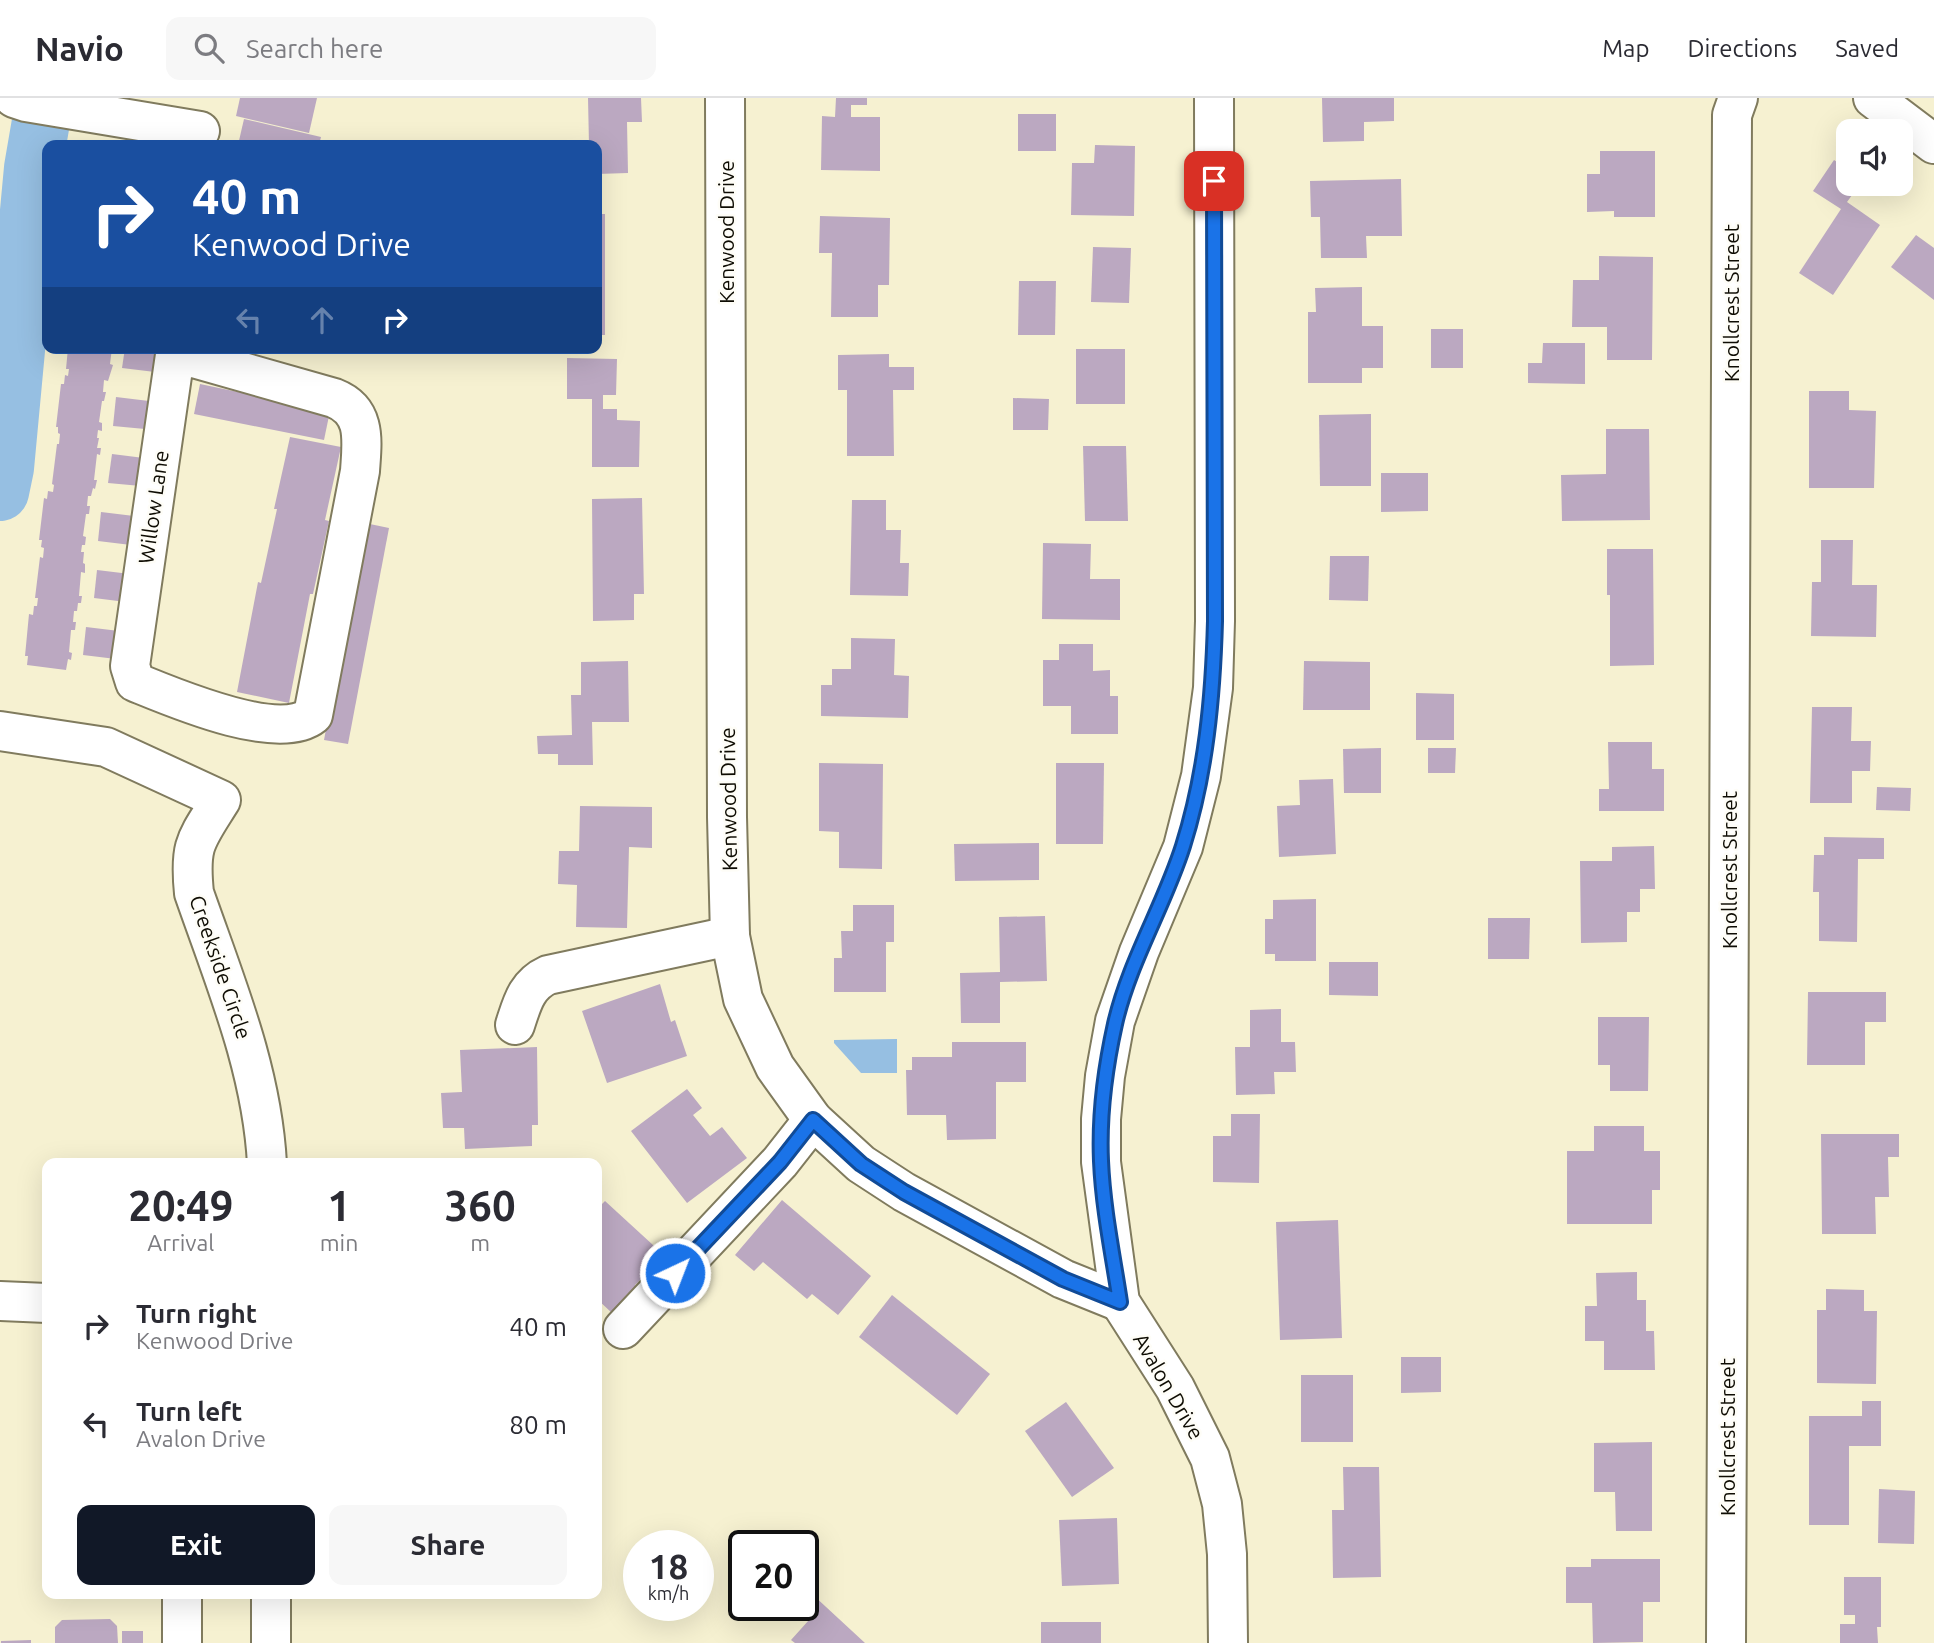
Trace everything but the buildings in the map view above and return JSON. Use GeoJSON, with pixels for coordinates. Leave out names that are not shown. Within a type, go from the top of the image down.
{"type":"FeatureCollection","features":[{"type":"Feature","properties":{"kind":"street","name":"Kenwood Drive"},"geometry":{"type":"LineString","coordinates":[[725,98],[727,817],[730,936],[743,999],[775,1068],[813,1120],[861,1164],[904,1192],[1063,1279],[1120,1302]]}},
{"type":"Feature","properties":{"kind":"street","name":"Avalon Drive"},"geometry":{"type":"LineString","coordinates":[[1214,98],[1213,688],[1201,776],[1183,847],[1139,952],[1115,1021],[1105,1076],[1101,1162],[1120,1302],[1175,1388],[1210,1458],[1222,1504],[1226,1542],[1228,1643]]}},
{"type":"Feature","properties":{"kind":"street","name":"Knollcrest Street"},"geometry":{"type":"LineString","coordinates":[[1726,1643],[1732,115],[1738,98]]}},
{"type":"Feature","properties":{"kind":"street"},"geometry":{"type":"LineString","coordinates":[[1873,98],[1934,144]]}},
{"type":"Feature","properties":{"kind":"street"},"geometry":{"type":"LineString","coordinates":[[34,102],[202,125]]}},
{"type":"Feature","properties":{"kind":"street","name":"Willow Lane"},"geometry":{"type":"LineString","coordinates":[[175,354],[130,666],[135,682],[246,722],[305,721],[313,715],[360,471],[362,442],[358,418],[348,403],[189,354]]}},
{"type":"Feature","properties":{"kind":"street","name":"Creekside Circle"},"geometry":{"type":"LineString","coordinates":[[0,731],[106,747],[221,800],[195,842],[191,866],[194,893],[249,1052],[265,1126],[267,1158]]}},
{"type":"Feature","properties":{"kind":"street"},"geometry":{"type":"LineString","coordinates":[[515,1025],[524,997],[538,980],[548,975],[730,936]]}},
{"type":"Feature","properties":{"kind":"street"},"geometry":{"type":"LineString","coordinates":[[623,1329],[780,1162],[813,1120]]}},
{"type":"Feature","properties":{"kind":"street"},"geometry":{"type":"LineString","coordinates":[[0,1301],[42,1303]]}},
{"type":"Feature","properties":{"kind":"street"},"geometry":{"type":"LineString","coordinates":[[182,1599],[182,1643]]}},
{"type":"Feature","properties":{"kind":"street"},"geometry":{"type":"LineString","coordinates":[[271,1599],[271,1643]]}},
{"type":"Feature","properties":{"kind":"water"},"geometry":{"type":"Polygon","coordinates":[[[897,1039],[897,1073],[861,1073],[834,1043],[834,1040],[897,1039]]]}},
{"type":"Feature","properties":{"kind":"waterway"},"geometry":{"type":"LineString","coordinates":[[0,492],[5,468],[33,168],[45,98]]}},
{"type":"Feature","properties":{"kind":"route"},"geometry":{"type":"LineString","coordinates":[[675,1273],[780,1162],[813,1120],[861,1164],[904,1192],[1063,1279],[1120,1302],[1101,1162],[1105,1076],[1115,1021],[1139,952],[1183,847],[1201,776],[1213,688],[1214,181]]}}]}
